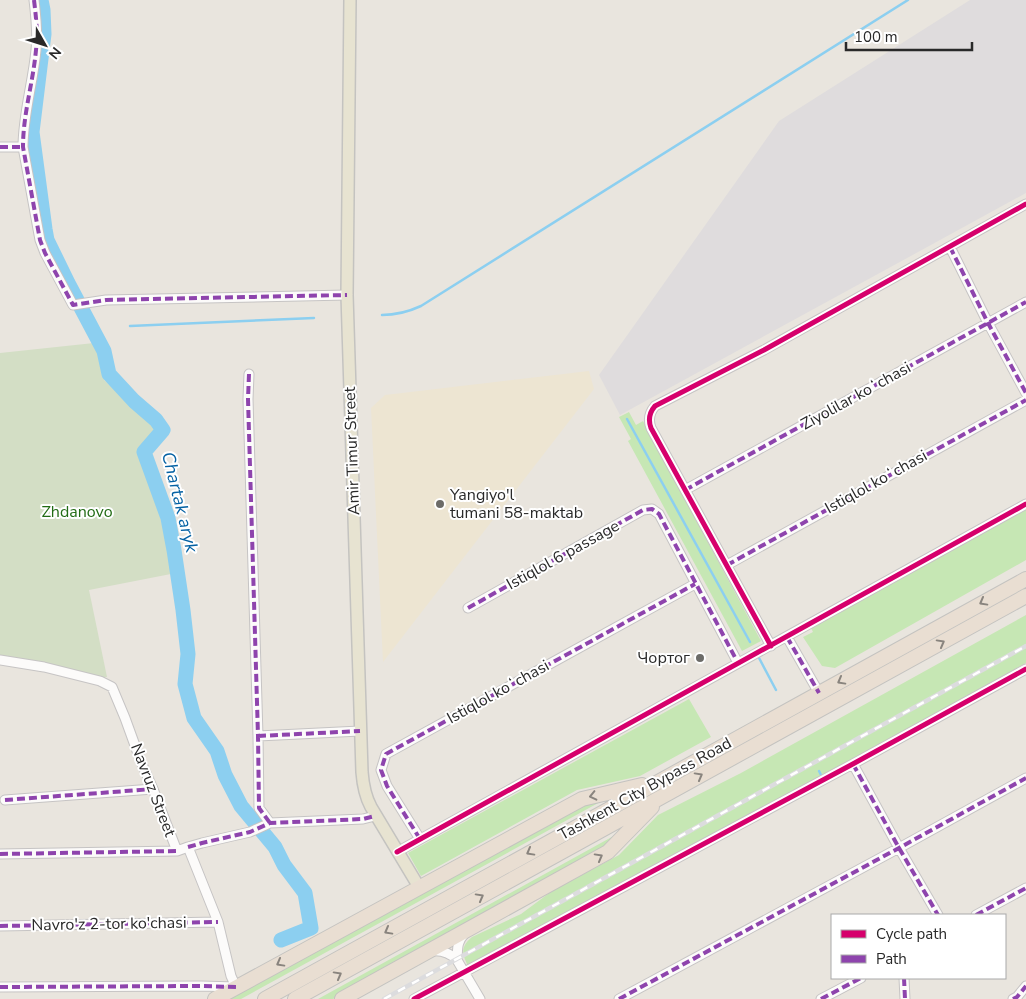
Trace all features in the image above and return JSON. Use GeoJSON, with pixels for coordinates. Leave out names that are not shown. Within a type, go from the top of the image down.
{"type":"FeatureCollection","features":[{"type":"Feature","properties":{"kind":"highway","name":"Tashkent City Bypass Road"},"geometry":{"type":"LineString","coordinates":[[264,999],[1026,579]]}},
{"type":"Feature","properties":{"kind":"highway","name":"Tashkent City Bypass Road"},"geometry":{"type":"LineString","coordinates":[[295,999],[1026,596]]}},
{"type":"Feature","properties":{"kind":"highway"},"geometry":{"type":"LineString","coordinates":[[819,693],[826,698],[828,702],[827,707]]}},
{"type":"Feature","properties":{"kind":"highway"},"geometry":{"type":"LineString","coordinates":[[215,999],[582,799],[657,782]]}},
{"type":"Feature","properties":{"kind":"highway"},"geometry":{"type":"LineString","coordinates":[[342,999],[608,852],[662,796]]}},
{"type":"Feature","properties":{"kind":"main road","name":"Amir Timur Street"},"geometry":{"type":"LineString","coordinates":[[350,0],[347,295],[360,731],[364,786],[375,816],[419,887]]}},
{"type":"Feature","properties":{"kind":"street"},"geometry":{"type":"LineString","coordinates":[[34,0],[37,20],[36,51],[23,132],[23,147],[40,240],[73,305],[106,300],[347,295]]}},
{"type":"Feature","properties":{"kind":"street"},"geometry":{"type":"LineString","coordinates":[[0,147],[23,147]]}},
{"type":"Feature","properties":{"kind":"street"},"geometry":{"type":"LineString","coordinates":[[771,646],[650,424],[650,415],[655,406],[764,350],[1026,204]]}},
{"type":"Feature","properties":{"kind":"street"},"geometry":{"type":"LineString","coordinates":[[950,247],[988,323],[1026,392]]}},
{"type":"Feature","properties":{"kind":"street","name":"Ziyolilar koʻchasi"},"geometry":{"type":"LineString","coordinates":[[685,490],[1026,302]]}},
{"type":"Feature","properties":{"kind":"street"},"geometry":{"type":"LineString","coordinates":[[249,374],[248,399],[258,736],[258,808],[267,824]]}},
{"type":"Feature","properties":{"kind":"street","name":"Istiqlol koʻchasi"},"geometry":{"type":"LineString","coordinates":[[727,565],[1026,400]]}},
{"type":"Feature","properties":{"kind":"street"},"geometry":{"type":"LineString","coordinates":[[397,852],[1026,504]]}},
{"type":"Feature","properties":{"kind":"street","name":"Istiqlol 6 passage"},"geometry":{"type":"LineString","coordinates":[[468,608],[643,510],[652,509],[659,514],[695,584]]}},
{"type":"Feature","properties":{"kind":"street"},"geometry":{"type":"LineString","coordinates":[[695,584],[738,663]]}},
{"type":"Feature","properties":{"kind":"street","name":"Istiqlol koʻchasi"},"geometry":{"type":"LineString","coordinates":[[420,838],[387,786],[381,770],[386,754],[695,584]]}},
{"type":"Feature","properties":{"kind":"street"},"geometry":{"type":"LineString","coordinates":[[787,637],[819,693]]}},
{"type":"Feature","properties":{"kind":"street","name":"Navruz Street"},"geometry":{"type":"LineString","coordinates":[[0,660],[53,669],[100,681],[112,687],[177,851],[188,847],[218,922],[236,987]]}},
{"type":"Feature","properties":{"kind":"street"},"geometry":{"type":"LineString","coordinates":[[414,999],[853,764],[1026,669]]}},
{"type":"Feature","properties":{"kind":"street"},"geometry":{"type":"LineString","coordinates":[[258,736],[360,731]]}},
{"type":"Feature","properties":{"kind":"street"},"geometry":{"type":"LineString","coordinates":[[853,764],[937,914]]}},
{"type":"Feature","properties":{"kind":"street"},"geometry":{"type":"LineString","coordinates":[[618,999],[1026,778]]}},
{"type":"Feature","properties":{"kind":"street"},"geometry":{"type":"LineString","coordinates":[[5,800],[153,789]]}},
{"type":"Feature","properties":{"kind":"street"},"geometry":{"type":"LineString","coordinates":[[188,847],[250,832],[267,824],[363,819],[375,816]]}},
{"type":"Feature","properties":{"kind":"street"},"geometry":{"type":"LineString","coordinates":[[0,854],[177,851]]}},
{"type":"Feature","properties":{"kind":"street"},"geometry":{"type":"LineString","coordinates":[[978,914],[1026,888]]}},
{"type":"Feature","properties":{"kind":"street","name":"Navro'z 2-tor ko'chasi"},"geometry":{"type":"LineString","coordinates":[[0,926],[218,922]]}},
{"type":"Feature","properties":{"kind":"street"},"geometry":{"type":"LineString","coordinates":[[457,960],[459,939],[470,928]]}},
{"type":"Feature","properties":{"kind":"street"},"geometry":{"type":"LineString","coordinates":[[425,953],[439,950],[448,953],[457,960],[480,999]]}},
{"type":"Feature","properties":{"kind":"street"},"geometry":{"type":"LineString","coordinates":[[822,999],[860,979]]}},
{"type":"Feature","properties":{"kind":"street"},"geometry":{"type":"LineString","coordinates":[[904,979],[905,999]]}},
{"type":"Feature","properties":{"kind":"street"},"geometry":{"type":"LineString","coordinates":[[1013,999],[1026,986]]}},
{"type":"Feature","properties":{"kind":"street"},"geometry":{"type":"LineString","coordinates":[[0,987],[236,987]]}},
{"type":"Feature","properties":{"kind":"shaded area"},"geometry":{"type":"Polygon","coordinates":[[[970,0],[1026,0],[1026,193],[620,415],[599,375],[779,121],[970,0]]]}},
{"type":"Feature","properties":{"kind":"shaded area","name":"Yangiyo'l tumani 58-maktab"},"geometry":{"type":"Polygon","coordinates":[[[589,371],[594,389],[383,662],[371,408],[385,395],[589,371]]]}},
{"type":"Feature","properties":{"kind":"green space","name":"Zhdanovo"},"geometry":{"type":"Polygon","coordinates":[[[94,343],[102,360],[104,380],[155,425],[156,432],[139,452],[176,573],[89,590],[107,677],[97,677],[0,657],[0,353],[94,343]]]}},
{"type":"Feature","properties":{"kind":"green space"},"geometry":{"type":"Polygon","coordinates":[[[629,412],[636,425],[643,421],[761,641],[742,651],[628,441],[631,439],[619,417],[629,412]]]}},
{"type":"Feature","properties":{"kind":"green space"},"geometry":{"type":"Polygon","coordinates":[[[1026,508],[1026,560],[835,668],[822,666],[803,637],[813,632],[811,628],[1026,508]]]}},
{"type":"Feature","properties":{"kind":"green space"},"geometry":{"type":"Polygon","coordinates":[[[1026,615],[1026,663],[852,761],[468,966],[463,951],[465,944],[472,937],[521,914],[552,891],[619,855],[658,815],[741,773],[1026,615]]]}},
{"type":"Feature","properties":{"kind":"green space"},"geometry":{"type":"Polygon","coordinates":[[[689,699],[711,737],[640,776],[577,790],[421,876],[408,853],[689,699]]]}},
{"type":"Feature","properties":{"kind":"green space"},"geometry":{"type":"Polygon","coordinates":[[[600,802],[241,999],[228,999],[584,804],[600,802]]]}},
{"type":"Feature","properties":{"kind":"green space"},"geometry":{"type":"Polygon","coordinates":[[[619,833],[605,849],[333,999],[318,999],[619,833]]]}},
{"type":"Feature","properties":{"kind":"waterway","name":"Chartak aryk"},"geometry":{"type":"LineString","coordinates":[[41,0],[44,34],[32,132],[47,240],[104,351],[109,374],[134,401],[156,420],[163,430],[144,452],[168,518],[174,550],[188,654],[185,684],[194,718],[217,751],[225,775],[241,806],[275,847],[284,865],[305,893],[311,928],[281,940]]}},
{"type":"Feature","properties":{"kind":"waterway"},"geometry":{"type":"LineString","coordinates":[[382,315],[402,313],[421,306],[908,0]]}},
{"type":"Feature","properties":{"kind":"waterway"},"geometry":{"type":"LineString","coordinates":[[130,326],[314,318]]}},
{"type":"Feature","properties":{"kind":"waterway"},"geometry":{"type":"LineString","coordinates":[[627,419],[750,642]]}},
{"type":"Feature","properties":{"kind":"waterway"},"geometry":{"type":"LineString","coordinates":[[758,656],[776,690]]}},
{"type":"Feature","properties":{"kind":"waterway"},"geometry":{"type":"LineString","coordinates":[[819,771],[821,775]]}},
{"type":"Feature","properties":{"kind":"railway"},"geometry":{"type":"LineString","coordinates":[[384,999],[1026,646]]}},
{"type":"Feature","properties":{"kind":"marked path"},"geometry":{"type":"LineString","coordinates":[[34,0],[37,44],[23,147],[40,240],[73,305],[106,300],[347,295]]}},
{"type":"Feature","properties":{"kind":"marked path"},"geometry":{"type":"LineString","coordinates":[[0,147],[23,147]]}},
{"type":"Feature","properties":{"kind":"marked path"},"geometry":{"type":"LineString","coordinates":[[950,247],[1026,393]]}},
{"type":"Feature","properties":{"kind":"marked path"},"geometry":{"type":"LineString","coordinates":[[685,490],[1026,302]]}},
{"type":"Feature","properties":{"kind":"marked path"},"geometry":{"type":"LineString","coordinates":[[249,374],[248,399],[259,808],[270,823]]}},
{"type":"Feature","properties":{"kind":"marked path"},"geometry":{"type":"LineString","coordinates":[[727,565],[1026,400]]}},
{"type":"Feature","properties":{"kind":"marked path"},"geometry":{"type":"LineString","coordinates":[[468,608],[643,510],[652,509],[659,514],[738,663]]}},
{"type":"Feature","properties":{"kind":"marked path"},"geometry":{"type":"LineString","coordinates":[[420,839],[387,786],[381,770],[386,754],[695,584]]}},
{"type":"Feature","properties":{"kind":"marked path"},"geometry":{"type":"LineString","coordinates":[[787,637],[819,693]]}},
{"type":"Feature","properties":{"kind":"marked path"},"geometry":{"type":"LineString","coordinates":[[258,736],[360,731]]}},
{"type":"Feature","properties":{"kind":"marked path"},"geometry":{"type":"LineString","coordinates":[[853,764],[937,914]]}},
{"type":"Feature","properties":{"kind":"marked path"},"geometry":{"type":"LineString","coordinates":[[619,999],[1026,778]]}},
{"type":"Feature","properties":{"kind":"marked path"},"geometry":{"type":"LineString","coordinates":[[5,800],[153,789]]}},
{"type":"Feature","properties":{"kind":"marked path"},"geometry":{"type":"LineString","coordinates":[[188,847],[250,832],[270,823],[363,819],[375,816]]}},
{"type":"Feature","properties":{"kind":"marked path"},"geometry":{"type":"LineString","coordinates":[[0,854],[177,851]]}},
{"type":"Feature","properties":{"kind":"marked path"},"geometry":{"type":"LineString","coordinates":[[978,914],[1026,888]]}},
{"type":"Feature","properties":{"kind":"marked path"},"geometry":{"type":"LineString","coordinates":[[0,926],[218,922]]}},
{"type":"Feature","properties":{"kind":"marked path"},"geometry":{"type":"LineString","coordinates":[[821,999],[859,979]]}},
{"type":"Feature","properties":{"kind":"marked path"},"geometry":{"type":"LineString","coordinates":[[904,979],[905,999]]}},
{"type":"Feature","properties":{"kind":"marked path"},"geometry":{"type":"LineString","coordinates":[[1013,999],[1026,986]]}},
{"type":"Feature","properties":{"kind":"marked path"},"geometry":{"type":"LineString","coordinates":[[0,987],[236,987]]}},
{"type":"Feature","properties":{"kind":"cycle path"},"geometry":{"type":"LineString","coordinates":[[771,646],[651,428],[649,419],[651,411],[655,406],[764,350],[1026,204]]}},
{"type":"Feature","properties":{"kind":"cycle path"},"geometry":{"type":"LineString","coordinates":[[397,852],[1026,504]]}},
{"type":"Feature","properties":{"kind":"cycle path"},"geometry":{"type":"LineString","coordinates":[[414,999],[1026,669]]}},
{"type":"Feature","properties":{"kind":"place","name":"Yangiyo'l tumani 58-maktab"},"geometry":{"type":"Point","coordinates":[440,504]}},
{"type":"Feature","properties":{"kind":"place","name":"Чортог"},"geometry":{"type":"Point","coordinates":[700,658]}}]}
